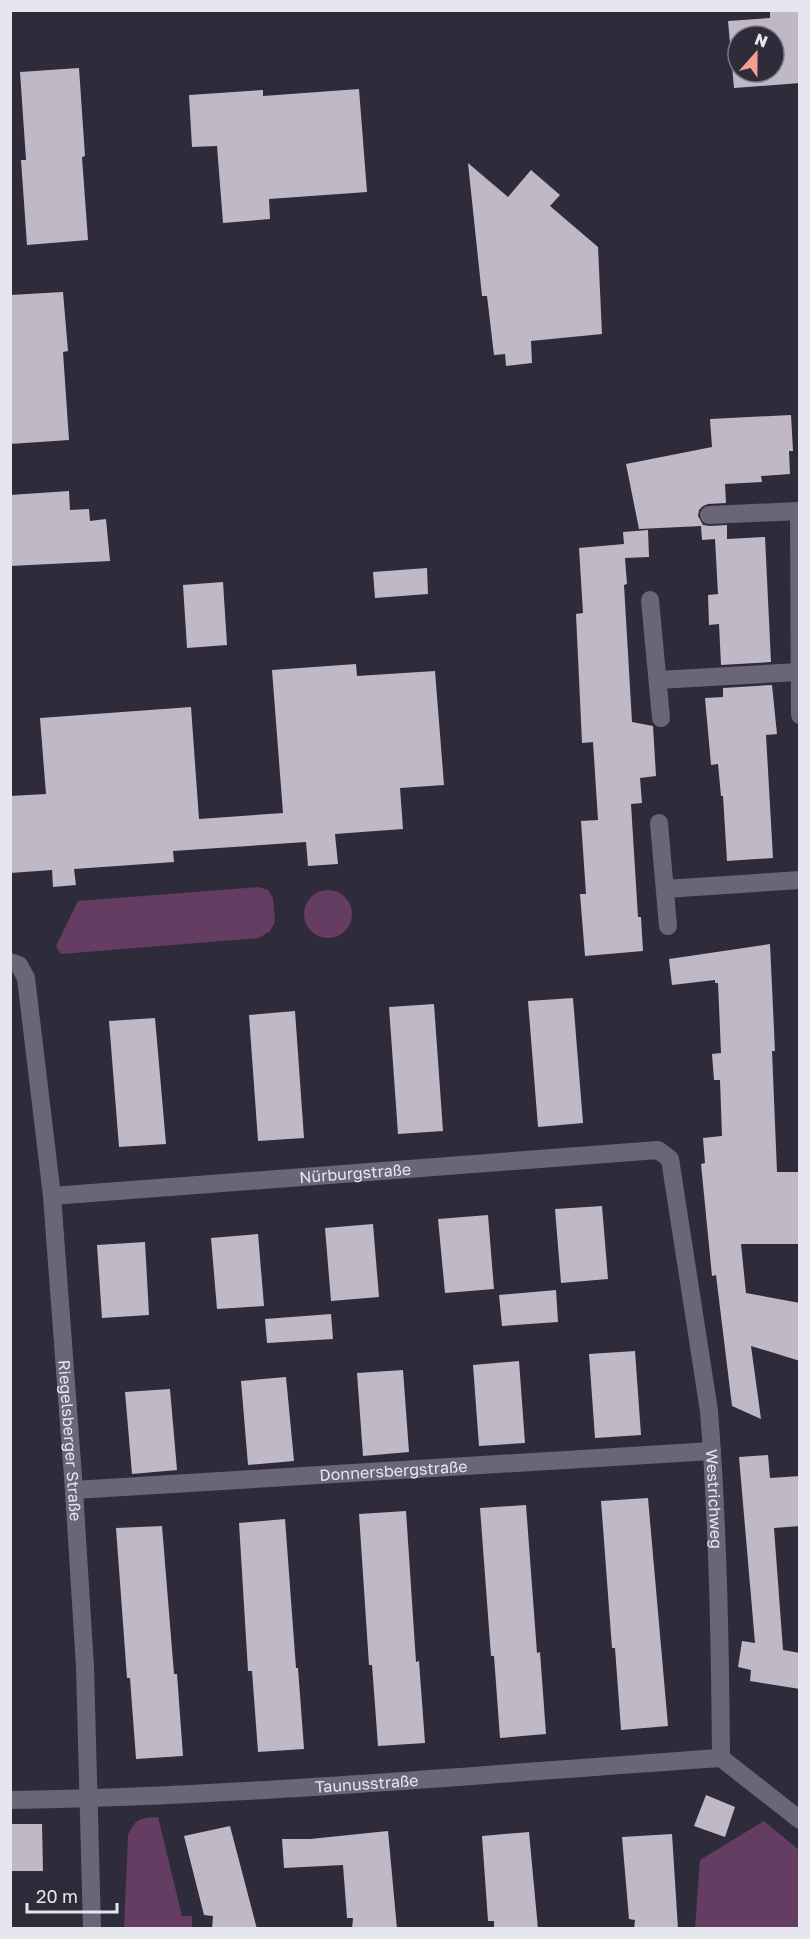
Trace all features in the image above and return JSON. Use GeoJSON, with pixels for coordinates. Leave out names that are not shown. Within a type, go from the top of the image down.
{"type":"FeatureCollection","features":[{"type":"Feature","properties":{"kind":"street"},"geometry":{"type":"LineString","coordinates":[[709,515],[799,511],[800,715]]}},
{"type":"Feature","properties":{"kind":"street"},"geometry":{"type":"LineString","coordinates":[[650,600],[661,718]]}},
{"type":"Feature","properties":{"kind":"street"},"geometry":{"type":"LineString","coordinates":[[658,680],[799,672]]}},
{"type":"Feature","properties":{"kind":"street"},"geometry":{"type":"LineString","coordinates":[[659,824],[668,926]]}},
{"type":"Feature","properties":{"kind":"street"},"geometry":{"type":"LineString","coordinates":[[665,889],[800,880]]}},
{"type":"Feature","properties":{"kind":"street","name":"Riegelsberger Straße"},"geometry":{"type":"LineString","coordinates":[[10,962],[19,965],[26,978],[52,1196],[85,1667],[92,1929]]}},
{"type":"Feature","properties":{"kind":"street","name":"Nürburgstraße"},"geometry":{"type":"LineString","coordinates":[[52,1196],[658,1150]]}},
{"type":"Feature","properties":{"kind":"street","name":"Westrichweg"},"geometry":{"type":"LineString","coordinates":[[658,1150],[670,1159],[709,1411],[720,1627],[721,1758]]}},
{"type":"Feature","properties":{"kind":"street","name":"Donnersbergstraße"},"geometry":{"type":"LineString","coordinates":[[74,1490],[712,1451]]}},
{"type":"Feature","properties":{"kind":"street"},"geometry":{"type":"LineString","coordinates":[[721,1758],[800,1820]]}},
{"type":"Feature","properties":{"kind":"street","name":"Taunusstraße"},"geometry":{"type":"LineString","coordinates":[[10,1800],[88,1799],[251,1791],[721,1758]]}},
{"type":"Feature","properties":{"kind":"shaded area"},"geometry":{"type":"Polygon","coordinates":[[[259,887],[268,890],[273,898],[275,922],[270,931],[259,938],[61,954],[56,946],[78,901],[259,887]]]}},
{"type":"Feature","properties":{"kind":"shaded area"},"geometry":{"type":"Polygon","coordinates":[[[328,890],[345,897],[352,914],[345,931],[328,938],[311,931],[304,914],[311,897],[328,890]]]}},
{"type":"Feature","properties":{"kind":"shaded area"},"geometry":{"type":"Polygon","coordinates":[[[158,1817],[182,1916],[192,1916],[192,1928],[124,1928],[128,1835],[139,1820],[158,1817]]]}},
{"type":"Feature","properties":{"kind":"shaded area"},"geometry":{"type":"Polygon","coordinates":[[[764,1821],[799,1850],[799,1928],[695,1928],[700,1860],[764,1821]]]}},
{"type":"Feature","properties":{"kind":"building"},"geometry":{"type":"Polygon","coordinates":[[[770,10],[800,10],[800,83],[734,88],[734,84],[786,84],[786,24],[728,24],[728,21],[770,18],[770,10]]]}},
{"type":"Feature","properties":{"kind":"building"},"geometry":{"type":"Polygon","coordinates":[[[79,68],[88,240],[27,245],[21,160],[26,160],[20,72],[79,68]]]}},
{"type":"Feature","properties":{"kind":"building"},"geometry":{"type":"Polygon","coordinates":[[[359,89],[367,192],[269,199],[270,219],[223,223],[217,146],[192,147],[189,95],[263,90],[263,96],[359,89]]]}},
{"type":"Feature","properties":{"kind":"building"},"geometry":{"type":"Polygon","coordinates":[[[468,163],[508,197],[531,170],[560,195],[550,206],[598,247],[602,334],[531,341],[532,363],[506,366],[505,354],[494,355],[487,296],[482,296],[468,163]]]}},
{"type":"Feature","properties":{"kind":"building"},"geometry":{"type":"Polygon","coordinates":[[[63,292],[68,351],[63,352],[69,440],[10,444],[10,295],[63,292]]]}},
{"type":"Feature","properties":{"kind":"building"},"geometry":{"type":"Polygon","coordinates":[[[791,415],[793,451],[789,451],[790,474],[761,476],[762,482],[725,484],[726,503],[708,504],[699,510],[698,516],[703,525],[727,525],[727,539],[765,537],[771,662],[721,665],[719,624],[709,625],[708,595],[718,594],[715,539],[702,540],[701,526],[639,529],[626,464],[712,447],[710,419],[791,415]]]}},
{"type":"Feature","properties":{"kind":"building"},"geometry":{"type":"Polygon","coordinates":[[[69,491],[70,510],[89,509],[90,521],[106,519],[110,561],[10,566],[10,495],[69,491]]]}},
{"type":"Feature","properties":{"kind":"building"},"geometry":{"type":"Polygon","coordinates":[[[648,530],[649,557],[625,558],[627,584],[624,585],[632,722],[653,726],[656,776],[640,778],[642,803],[631,804],[638,917],[641,917],[643,951],[585,956],[580,894],[586,894],[581,821],[598,820],[593,742],[582,743],[576,614],[583,613],[579,548],[624,544],[623,532],[648,530]]]}},
{"type":"Feature","properties":{"kind":"building"},"geometry":{"type":"Polygon","coordinates":[[[427,568],[428,594],[375,598],[373,572],[427,568]]]}},
{"type":"Feature","properties":{"kind":"building"},"geometry":{"type":"Polygon","coordinates":[[[223,582],[227,645],[187,648],[183,585],[223,582]]]}},
{"type":"Feature","properties":{"kind":"building"},"geometry":{"type":"Polygon","coordinates":[[[356,664],[357,676],[435,671],[444,785],[400,788],[403,829],[335,834],[338,864],[308,866],[306,842],[173,851],[174,862],[74,869],[76,885],[53,887],[52,870],[10,873],[10,796],[46,794],[40,718],[191,707],[199,819],[283,813],[272,670],[356,664]]]}},
{"type":"Feature","properties":{"kind":"building"},"geometry":{"type":"Polygon","coordinates":[[[772,685],[777,734],[766,735],[773,858],[727,861],[723,796],[721,796],[718,764],[711,765],[705,698],[723,697],[723,688],[772,685]]]}},
{"type":"Feature","properties":{"kind":"building"},"geometry":{"type":"Polygon","coordinates":[[[770,944],[777,1172],[800,1172],[800,1244],[741,1244],[746,1293],[800,1303],[800,1361],[751,1346],[761,1419],[732,1406],[716,1275],[712,1276],[701,1164],[705,1163],[703,1138],[722,1136],[720,1080],[714,1080],[712,1054],[721,1053],[718,983],[715,983],[715,980],[672,985],[669,959],[770,944]]]}},
{"type":"Feature","properties":{"kind":"building"},"geometry":{"type":"Polygon","coordinates":[[[573,998],[583,1123],[538,1127],[528,1001],[573,998]]]}},
{"type":"Feature","properties":{"kind":"building"},"geometry":{"type":"Polygon","coordinates":[[[434,1004],[443,1131],[398,1134],[389,1007],[434,1004]]]}},
{"type":"Feature","properties":{"kind":"building"},"geometry":{"type":"Polygon","coordinates":[[[295,1011],[304,1138],[258,1141],[249,1015],[295,1011]]]}},
{"type":"Feature","properties":{"kind":"building"},"geometry":{"type":"Polygon","coordinates":[[[155,1018],[166,1144],[119,1147],[109,1021],[155,1018]]]}},
{"type":"Feature","properties":{"kind":"building"},"geometry":{"type":"Polygon","coordinates":[[[602,1206],[608,1279],[561,1283],[555,1209],[602,1206]]]}},
{"type":"Feature","properties":{"kind":"building"},"geometry":{"type":"Polygon","coordinates":[[[488,1215],[494,1289],[445,1293],[438,1219],[488,1215]]]}},
{"type":"Feature","properties":{"kind":"building"},"geometry":{"type":"Polygon","coordinates":[[[373,1224],[379,1297],[331,1301],[325,1228],[373,1224]]]}},
{"type":"Feature","properties":{"kind":"building"},"geometry":{"type":"Polygon","coordinates":[[[258,1234],[264,1306],[217,1309],[211,1238],[258,1234]]]}},
{"type":"Feature","properties":{"kind":"building"},"geometry":{"type":"Polygon","coordinates":[[[145,1242],[149,1315],[102,1318],[97,1245],[145,1242]]]}},
{"type":"Feature","properties":{"kind":"building"},"geometry":{"type":"Polygon","coordinates":[[[556,1290],[558,1322],[502,1326],[499,1295],[556,1290]]]}},
{"type":"Feature","properties":{"kind":"building"},"geometry":{"type":"Polygon","coordinates":[[[331,1314],[333,1339],[267,1343],[265,1319],[331,1314]]]}},
{"type":"Feature","properties":{"kind":"building"},"geometry":{"type":"Polygon","coordinates":[[[635,1351],[641,1435],[595,1438],[589,1354],[635,1351]]]}},
{"type":"Feature","properties":{"kind":"building"},"geometry":{"type":"Polygon","coordinates":[[[519,1361],[525,1443],[479,1446],[473,1365],[519,1361]]]}},
{"type":"Feature","properties":{"kind":"building"},"geometry":{"type":"Polygon","coordinates":[[[403,1370],[409,1452],[363,1456],[357,1373],[403,1370]]]}},
{"type":"Feature","properties":{"kind":"building"},"geometry":{"type":"Polygon","coordinates":[[[286,1377],[294,1461],[248,1465],[241,1381],[286,1377]]]}},
{"type":"Feature","properties":{"kind":"building"},"geometry":{"type":"Polygon","coordinates":[[[170,1389],[177,1470],[132,1474],[125,1392],[170,1389]]]}},
{"type":"Feature","properties":{"kind":"building"},"geometry":{"type":"Polygon","coordinates":[[[768,1455],[770,1478],[800,1476],[800,1526],[774,1528],[783,1650],[800,1653],[800,1689],[750,1681],[751,1670],[738,1667],[742,1641],[755,1643],[739,1457],[768,1455]]]}},
{"type":"Feature","properties":{"kind":"building"},"geometry":{"type":"Polygon","coordinates":[[[648,1498],[668,1726],[621,1730],[615,1648],[612,1648],[601,1501],[648,1498]]]}},
{"type":"Feature","properties":{"kind":"building"},"geometry":{"type":"Polygon","coordinates":[[[526,1505],[537,1653],[540,1652],[546,1734],[500,1738],[494,1656],[491,1656],[480,1508],[526,1505]]]}},
{"type":"Feature","properties":{"kind":"building"},"geometry":{"type":"Polygon","coordinates":[[[406,1511],[416,1662],[419,1661],[425,1743],[378,1746],[372,1665],[369,1665],[359,1514],[406,1511]]]}},
{"type":"Feature","properties":{"kind":"building"},"geometry":{"type":"Polygon","coordinates":[[[285,1519],[304,1749],[258,1752],[252,1671],[248,1671],[239,1523],[285,1519]]]}},
{"type":"Feature","properties":{"kind":"building"},"geometry":{"type":"Polygon","coordinates":[[[162,1526],[183,1756],[136,1759],[130,1678],[127,1678],[116,1528],[162,1526]]]}},
{"type":"Feature","properties":{"kind":"building"},"geometry":{"type":"Polygon","coordinates":[[[706,1795],[735,1807],[725,1837],[694,1826],[706,1795]]]}},
{"type":"Feature","properties":{"kind":"building"},"geometry":{"type":"Polygon","coordinates":[[[10,1824],[42,1824],[43,1871],[10,1871],[10,1824]]]}},
{"type":"Feature","properties":{"kind":"building"},"geometry":{"type":"Polygon","coordinates":[[[230,1826],[257,1929],[212,1929],[213,1916],[204,1915],[184,1836],[230,1826]]]}},
{"type":"Feature","properties":{"kind":"building"},"geometry":{"type":"Polygon","coordinates":[[[388,1831],[397,1929],[352,1929],[353,1918],[347,1918],[343,1865],[284,1868],[282,1839],[310,1839],[388,1831]]]}},
{"type":"Feature","properties":{"kind":"building"},"geometry":{"type":"Polygon","coordinates":[[[529,1832],[538,1929],[494,1929],[494,1921],[488,1921],[482,1836],[529,1832]]]}},
{"type":"Feature","properties":{"kind":"building"},"geometry":{"type":"Polygon","coordinates":[[[672,1834],[678,1929],[634,1929],[635,1920],[629,1919],[622,1837],[672,1834]]]}}]}
